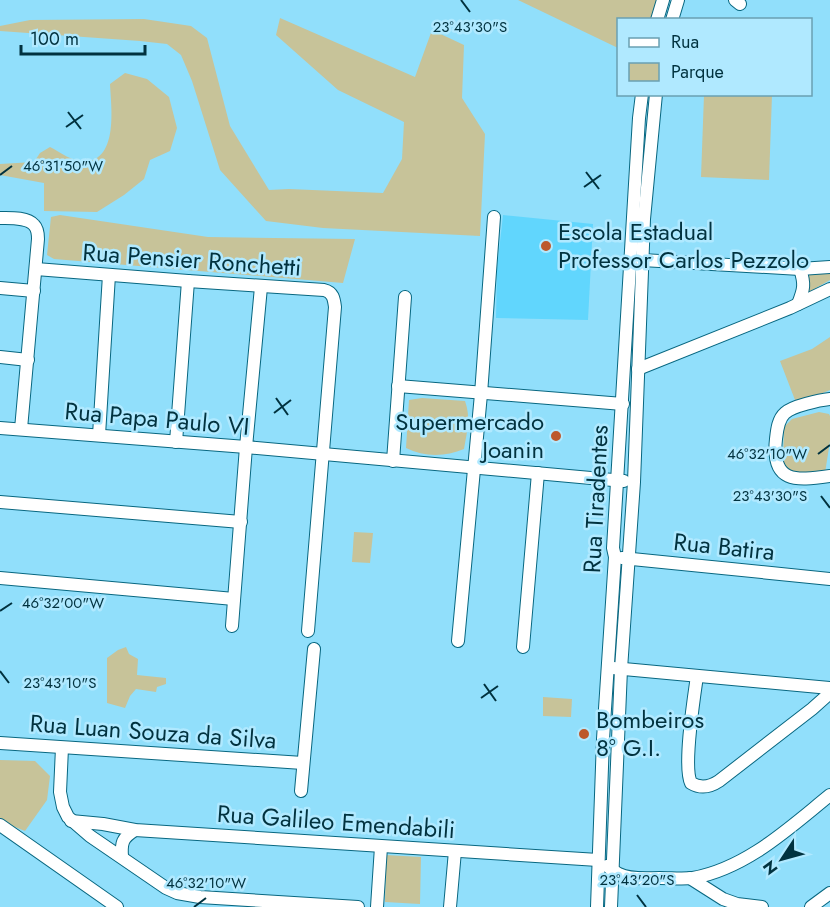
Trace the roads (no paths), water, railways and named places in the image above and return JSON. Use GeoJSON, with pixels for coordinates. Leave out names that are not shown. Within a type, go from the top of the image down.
{"type":"FeatureCollection","features":[{"type":"Feature","properties":{"kind":"street"},"geometry":{"type":"LineString","coordinates":[[658,18],[663,0]]}},
{"type":"Feature","properties":{"kind":"street"},"geometry":{"type":"LineString","coordinates":[[672,18],[675,1]]}},
{"type":"Feature","properties":{"kind":"street","name":"Rua Tiradentes"},"geometry":{"type":"LineString","coordinates":[[597,907],[603,739],[615,557],[613,548],[642,96]]}},
{"type":"Feature","properties":{"kind":"street","name":"Rua Tiradentes"},"geometry":{"type":"LineString","coordinates":[[611,907],[621,669],[634,482],[642,260],[656,96]]}},
{"type":"Feature","properties":{"kind":"street"},"geometry":{"type":"LineString","coordinates":[[638,145],[650,151]]}},
{"type":"Feature","properties":{"kind":"street"},"geometry":{"type":"LineString","coordinates":[[458,641],[481,394],[494,217]]}},
{"type":"Feature","properties":{"kind":"street"},"geometry":{"type":"LineString","coordinates":[[0,218],[19,219],[32,223],[37,229],[38,239],[21,429]]}},
{"type":"Feature","properties":{"kind":"street"},"geometry":{"type":"LineString","coordinates":[[642,260],[800,269],[830,267]]}},
{"type":"Feature","properties":{"kind":"street","name":"Rua Pensier Ronchetti"},"geometry":{"type":"LineString","coordinates":[[36,269],[328,291],[334,298],[335,306],[323,455]]}},
{"type":"Feature","properties":{"kind":"street"},"geometry":{"type":"LineString","coordinates":[[798,304],[804,290],[804,279],[800,269]]}},
{"type":"Feature","properties":{"kind":"street"},"geometry":{"type":"LineString","coordinates":[[99,435],[109,275]]}},
{"type":"Feature","properties":{"kind":"street"},"geometry":{"type":"LineString","coordinates":[[176,442],[188,281]]}},
{"type":"Feature","properties":{"kind":"street"},"geometry":{"type":"LineString","coordinates":[[232,626],[261,286]]}},
{"type":"Feature","properties":{"kind":"street"},"geometry":{"type":"LineString","coordinates":[[0,288],[34,291]]}},
{"type":"Feature","properties":{"kind":"street"},"geometry":{"type":"LineString","coordinates":[[638,369],[830,289]]}},
{"type":"Feature","properties":{"kind":"street"},"geometry":{"type":"LineString","coordinates":[[393,461],[405,297]]}},
{"type":"Feature","properties":{"kind":"street"},"geometry":{"type":"LineString","coordinates":[[0,357],[28,360]]}},
{"type":"Feature","properties":{"kind":"street"},"geometry":{"type":"LineString","coordinates":[[398,387],[623,404]]}},
{"type":"Feature","properties":{"kind":"street"},"geometry":{"type":"LineString","coordinates":[[830,399],[796,407],[786,412],[777,427],[775,455],[782,472],[796,479],[830,473]]}},
{"type":"Feature","properties":{"kind":"street","name":"Rua Papa Paulo VI"},"geometry":{"type":"LineString","coordinates":[[0,428],[246,447],[634,482]]}},
{"type":"Feature","properties":{"kind":"street"},"geometry":{"type":"LineString","coordinates":[[308,631],[323,455]]}},
{"type":"Feature","properties":{"kind":"street"},"geometry":{"type":"LineString","coordinates":[[523,647],[538,473]]}},
{"type":"Feature","properties":{"kind":"street"},"geometry":{"type":"LineString","coordinates":[[0,502],[241,522]]}},
{"type":"Feature","properties":{"kind":"street","name":"Rua Batira"},"geometry":{"type":"LineString","coordinates":[[615,557],[830,579]]}},
{"type":"Feature","properties":{"kind":"street"},"geometry":{"type":"LineString","coordinates":[[0,578],[234,598]]}},
{"type":"Feature","properties":{"kind":"street"},"geometry":{"type":"LineString","coordinates":[[301,791],[314,649]]}},
{"type":"Feature","properties":{"kind":"street"},"geometry":{"type":"LineString","coordinates":[[607,668],[830,688]]}},
{"type":"Feature","properties":{"kind":"street"},"geometry":{"type":"LineString","coordinates":[[697,676],[690,730],[689,774],[691,783],[698,787],[711,786],[719,781],[812,710],[830,693]]}},
{"type":"Feature","properties":{"kind":"street"},"geometry":{"type":"LineString","coordinates":[[603,739],[619,740]]}},
{"type":"Feature","properties":{"kind":"street","name":"Rua Luan Souza da Silva"},"geometry":{"type":"LineString","coordinates":[[0,742],[303,763]]}},
{"type":"Feature","properties":{"kind":"street"},"geometry":{"type":"LineString","coordinates":[[62,748],[60,792],[63,807],[71,821],[166,888],[185,894],[358,907]]}},
{"type":"Feature","properties":{"kind":"street"},"geometry":{"type":"LineString","coordinates":[[598,860],[620,875],[627,877],[690,878],[719,871],[746,858],[830,795]]}},
{"type":"Feature","properties":{"kind":"street","name":"Rua Galileo Emendabili"},"geometry":{"type":"LineString","coordinates":[[71,821],[135,830],[598,860]]}},
{"type":"Feature","properties":{"kind":"street"},"geometry":{"type":"LineString","coordinates":[[0,825],[117,907]]}},
{"type":"Feature","properties":{"kind":"street"},"geometry":{"type":"LineString","coordinates":[[122,857],[123,842],[128,834],[135,830]]}},
{"type":"Feature","properties":{"kind":"street"},"geometry":{"type":"LineString","coordinates":[[377,907],[381,847]]}},
{"type":"Feature","properties":{"kind":"street"},"geometry":{"type":"LineString","coordinates":[[450,907],[455,851]]}},
{"type":"Feature","properties":{"kind":"street"},"geometry":{"type":"LineString","coordinates":[[690,878],[723,899],[737,904],[762,907]]}},
{"type":"Feature","properties":{"kind":"street"},"geometry":{"type":"LineString","coordinates":[[811,907],[830,893]]}},
{"type":"Feature","properties":{"kind":"place","name":"Escola Estadual Professor Carlos Pezzolo"},"geometry":{"type":"Point","coordinates":[546,246]}},
{"type":"Feature","properties":{"kind":"place","name":"Supermercado Joanin"},"geometry":{"type":"Point","coordinates":[556,436]}},
{"type":"Feature","properties":{"kind":"place","name":"Bombeiros 8º G.I."},"geometry":{"type":"Point","coordinates":[584,734]}}]}
